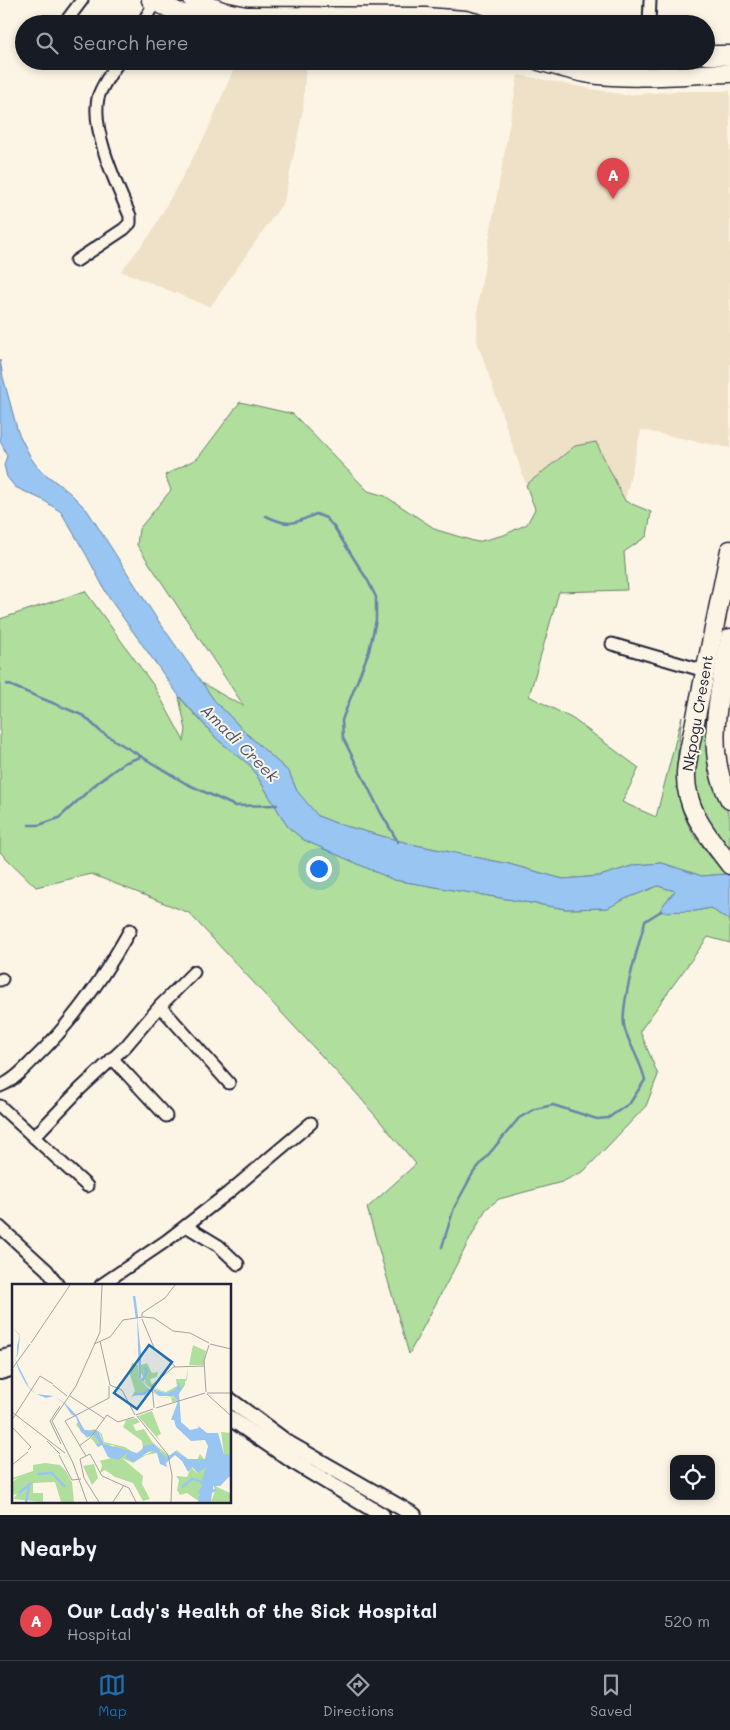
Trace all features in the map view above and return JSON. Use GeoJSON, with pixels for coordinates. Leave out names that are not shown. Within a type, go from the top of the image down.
{"type":"FeatureCollection","features":[{"type":"Feature","properties":{"kind":"main road"},"geometry":{"type":"LineString","coordinates":[[153,1],[187,15]]}},
{"type":"Feature","properties":{"kind":"main road"},"geometry":{"type":"LineString","coordinates":[[200,1],[222,11],[241,15]]}},
{"type":"Feature","properties":{"kind":"main road"},"geometry":{"type":"LineString","coordinates":[[715,56],[730,55]]}},
{"type":"Feature","properties":{"kind":"main road"},"geometry":{"type":"LineString","coordinates":[[573,70],[592,74],[626,76],[730,73]]}},
{"type":"Feature","properties":{"kind":"main road","name":"Nkpogu Cresent"},"geometry":{"type":"LineString","coordinates":[[730,550],[686,774],[690,804],[696,818],[730,864]]}},
{"type":"Feature","properties":{"kind":"main road","name":"Nkpogu Cresent"},"geometry":{"type":"LineString","coordinates":[[730,638],[716,715],[715,734],[722,782],[730,800]]}},
{"type":"Feature","properties":{"kind":"street"},"geometry":{"type":"LineString","coordinates":[[71,15],[82,0]]}},
{"type":"Feature","properties":{"kind":"street"},"geometry":{"type":"LineString","coordinates":[[649,15],[650,0]]}},
{"type":"Feature","properties":{"kind":"street"},"geometry":{"type":"LineString","coordinates":[[146,15],[153,1]]}},
{"type":"Feature","properties":{"kind":"street"},"geometry":{"type":"LineString","coordinates":[[76,260],[124,229],[130,223],[130,216],[108,165],[96,111],[99,96],[114,70]]}},
{"type":"Feature","properties":{"kind":"street"},"geometry":{"type":"LineString","coordinates":[[612,644],[705,671]]}},
{"type":"Feature","properties":{"kind":"street"},"geometry":{"type":"LineString","coordinates":[[0,1086],[19,1074],[56,1038],[101,978],[130,930]]}},
{"type":"Feature","properties":{"kind":"street"},"geometry":{"type":"LineString","coordinates":[[34,1137],[80,1089],[126,1046],[160,1006],[194,972]]}},
{"type":"Feature","properties":{"kind":"street"},"geometry":{"type":"LineString","coordinates":[[160,1006],[229,1083]]}},
{"type":"Feature","properties":{"kind":"street"},"geometry":{"type":"LineString","coordinates":[[112,1058],[166,1116]]}},
{"type":"Feature","properties":{"kind":"street"},"geometry":{"type":"LineString","coordinates":[[0,1106],[87,1186]]}},
{"type":"Feature","properties":{"kind":"street"},"geometry":{"type":"LineString","coordinates":[[102,1284],[186,1226],[311,1123]]}},
{"type":"Feature","properties":{"kind":"street"},"geometry":{"type":"LineString","coordinates":[[186,1226],[219,1246],[238,1264]]}},
{"type":"Feature","properties":{"kind":"street"},"geometry":{"type":"LineString","coordinates":[[0,1227],[46,1270],[57,1284]]}},
{"type":"Feature","properties":{"kind":"street"},"geometry":{"type":"LineString","coordinates":[[231,1401],[288,1443],[408,1514]]}},
{"type":"Feature","properties":{"kind":"street"},"geometry":{"type":"LineString","coordinates":[[231,1419],[294,1462],[382,1515]]}},
{"type":"Feature","properties":{"kind":"shaded area"},"geometry":{"type":"Polygon","coordinates":[[[233,70],[305,70],[303,111],[284,201],[210,307],[121,271],[150,235],[206,134],[233,70]]]}},
{"type":"Feature","properties":{"kind":"shaded area"},"geometry":{"type":"Polygon","coordinates":[[[518,75],[624,95],[679,91],[730,91],[730,448],[641,430],[625,501],[595,442],[575,446],[526,485],[477,341],[478,303],[518,75]]]}},
{"type":"Feature","properties":{"kind":"green space"},"geometry":{"type":"Polygon","coordinates":[[[240,402],[293,414],[368,491],[385,496],[437,530],[477,542],[504,535],[527,524],[535,509],[526,485],[575,446],[596,442],[625,501],[651,512],[647,536],[624,552],[627,590],[559,592],[529,696],[573,719],[639,768],[622,802],[656,817],[682,716],[677,783],[682,809],[692,831],[711,858],[730,853],[730,871],[725,874],[702,876],[662,863],[635,865],[600,876],[563,879],[509,864],[411,844],[338,824],[318,816],[297,791],[289,772],[247,734],[214,700],[201,682],[244,706],[137,545],[139,529],[171,490],[165,475],[198,458],[240,402]]]}},
{"type":"Feature","properties":{"kind":"green space"},"geometry":{"type":"Polygon","coordinates":[[[85,591],[154,686],[184,741],[186,730],[179,697],[218,740],[251,766],[288,827],[304,840],[394,880],[566,909],[607,908],[658,886],[675,891],[664,904],[695,911],[711,908],[730,920],[730,943],[708,937],[640,1031],[658,1075],[646,1106],[584,1171],[562,1182],[499,1199],[486,1209],[409,1354],[367,1208],[416,1164],[357,1094],[189,913],[91,874],[36,887],[0,852],[0,619],[85,591]]]}},
{"type":"Feature","properties":{"kind":"green space"},"geometry":{"type":"Polygon","coordinates":[[[713,668],[717,668],[708,717],[706,744],[712,779],[730,817],[730,850],[705,820],[694,792],[694,765],[713,668]]]}},
{"type":"Feature","properties":{"kind":"water","name":"Amadi Creek"},"geometry":{"type":"Polygon","coordinates":[[[0,360],[18,432],[31,458],[39,469],[70,493],[87,510],[155,616],[214,700],[247,734],[289,772],[297,791],[318,816],[338,824],[411,844],[509,864],[563,879],[600,876],[635,865],[662,863],[702,876],[725,874],[730,871],[730,920],[711,908],[695,911],[659,912],[675,891],[658,886],[608,908],[566,909],[394,880],[304,840],[288,827],[251,766],[218,740],[179,696],[109,598],[61,512],[43,500],[15,487],[7,477],[4,465],[7,456],[0,440],[0,360]]]}},
{"type":"Feature","properties":{"kind":"waterway"},"geometry":{"type":"LineString","coordinates":[[266,516],[286,523],[296,522],[316,514],[326,518],[334,527],[376,597],[376,620],[369,651],[342,720],[343,738],[398,842]]}},
{"type":"Feature","properties":{"kind":"waterway"},"geometry":{"type":"LineString","coordinates":[[7,684],[84,716],[101,732],[185,783],[235,806],[277,805]]}},
{"type":"Feature","properties":{"kind":"waterway"},"geometry":{"type":"LineString","coordinates":[[29,825],[39,825],[59,818],[97,783],[124,763],[140,757]]}},
{"type":"Feature","properties":{"kind":"waterway"},"geometry":{"type":"LineString","coordinates":[[442,1247],[454,1208],[473,1173],[519,1118],[535,1109],[553,1105],[597,1119],[608,1118],[630,1103],[645,1080],[625,1030],[624,1008],[645,921],[661,911]]}},
{"type":"Feature","properties":{"kind":"place","name":"Our Lady's Health of the Sick Hospital"},"geometry":{"type":"Point","coordinates":[613,199]}}]}
